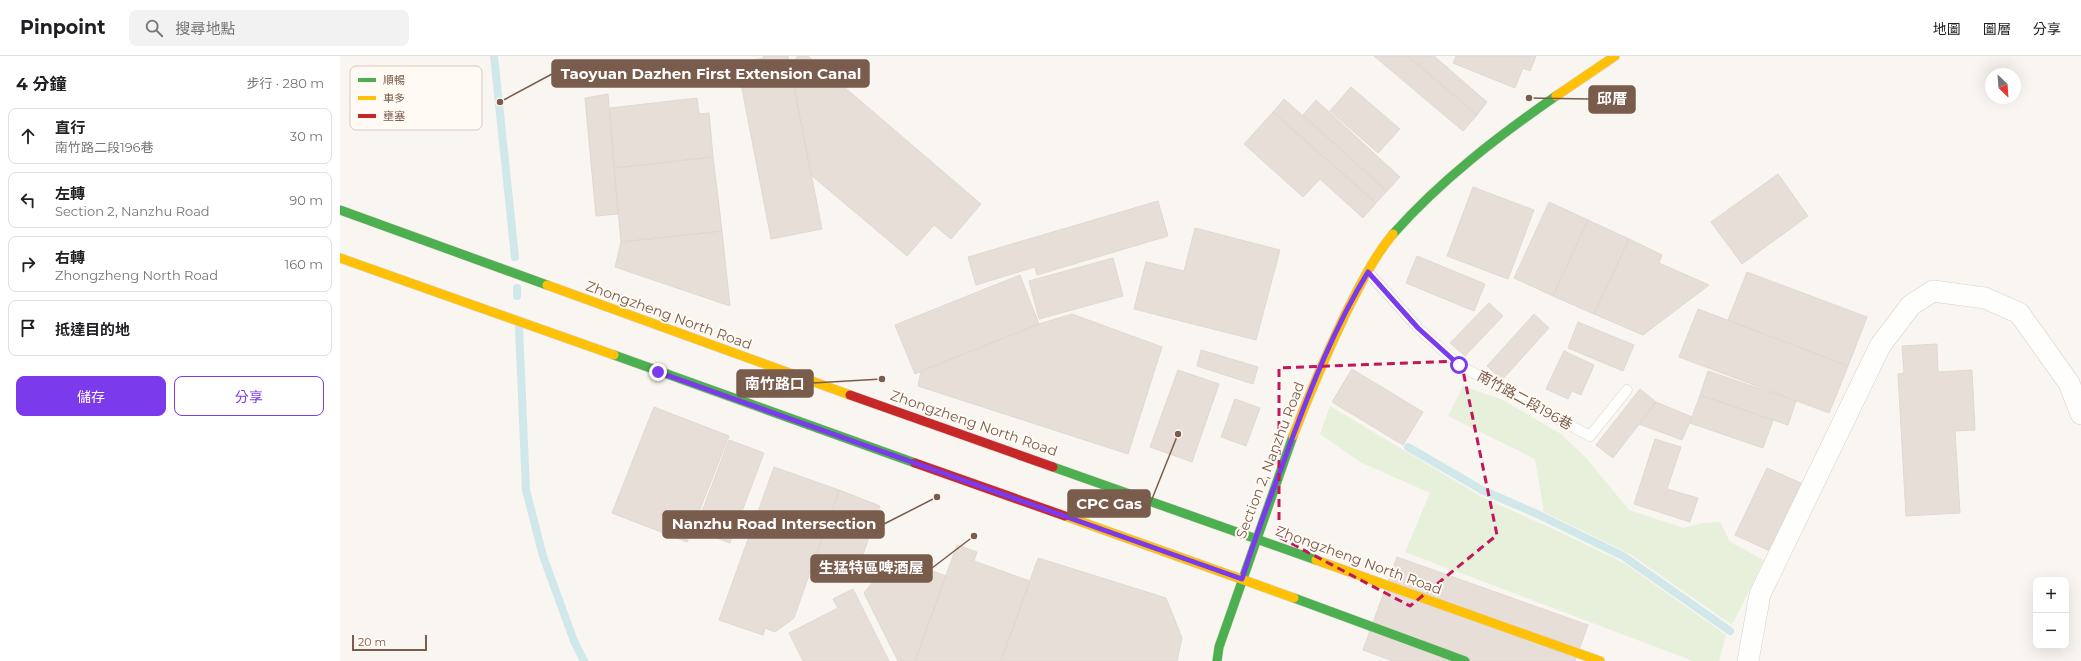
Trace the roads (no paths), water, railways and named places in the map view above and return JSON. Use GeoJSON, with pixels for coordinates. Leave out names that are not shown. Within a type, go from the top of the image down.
{"type":"FeatureCollection","features":[{"type":"Feature","properties":{"kind":"street","name":"Section 2, Nanzhu Road"},"geometry":{"type":"LineString","coordinates":[[1217,661],[1255,537],[1309,393],[1352,298],[1389,240],[1436,188],[1517,124],[1615,56]]}},
{"type":"Feature","properties":{"kind":"street","name":"Zhongzheng North Road"},"geometry":{"type":"LineString","coordinates":[[340,210],[749,359],[1255,537],[1600,661]]}},
{"type":"Feature","properties":{"kind":"street"},"geometry":{"type":"LineString","coordinates":[[340,258],[1242,579],[1465,661]]}},
{"type":"Feature","properties":{"kind":"street"},"geometry":{"type":"LineString","coordinates":[[1748,661],[1760,594],[1880,346],[1911,305],[1933,291],[1986,298],[2019,313],[2070,383],[2081,414]]}},
{"type":"Feature","properties":{"kind":"lane","name":"南竹路二段196巷"},"geometry":{"type":"LineString","coordinates":[[1368,272],[1418,328],[1459,365],[1590,436],[1627,390]]}},
{"type":"Feature","properties":{"kind":"waterway"},"geometry":{"type":"LineString","coordinates":[[494,56],[515,257]]}},
{"type":"Feature","properties":{"kind":"waterway"},"geometry":{"type":"LineString","coordinates":[[517,288],[517,296]]}},
{"type":"Feature","properties":{"kind":"waterway"},"geometry":{"type":"LineString","coordinates":[[519,328],[526,490],[543,556],[574,641],[584,661]]}},
{"type":"Feature","properties":{"kind":"waterway"},"geometry":{"type":"LineString","coordinates":[[1408,447],[1482,490],[1537,514],[1623,556],[1730,631]]}},
{"type":"Feature","properties":{"kind":"place","name":"邱厝"},"geometry":{"type":"Point","coordinates":[1529,98]}},
{"type":"Feature","properties":{"kind":"place","name":"Taoyuan Dazhen First Extension Canal"},"geometry":{"type":"Point","coordinates":[500,102]}},
{"type":"Feature","properties":{"kind":"place","name":"南竹路口"},"geometry":{"type":"Point","coordinates":[882,379]}},
{"type":"Feature","properties":{"kind":"place","name":"CPC Gas"},"geometry":{"type":"Point","coordinates":[1178,434]}},
{"type":"Feature","properties":{"kind":"place","name":"Nanzhu Road Intersection"},"geometry":{"type":"Point","coordinates":[937,497]}},
{"type":"Feature","properties":{"kind":"place","name":"生猛特區啤酒屋"},"geometry":{"type":"Point","coordinates":[974,536]}}]}
